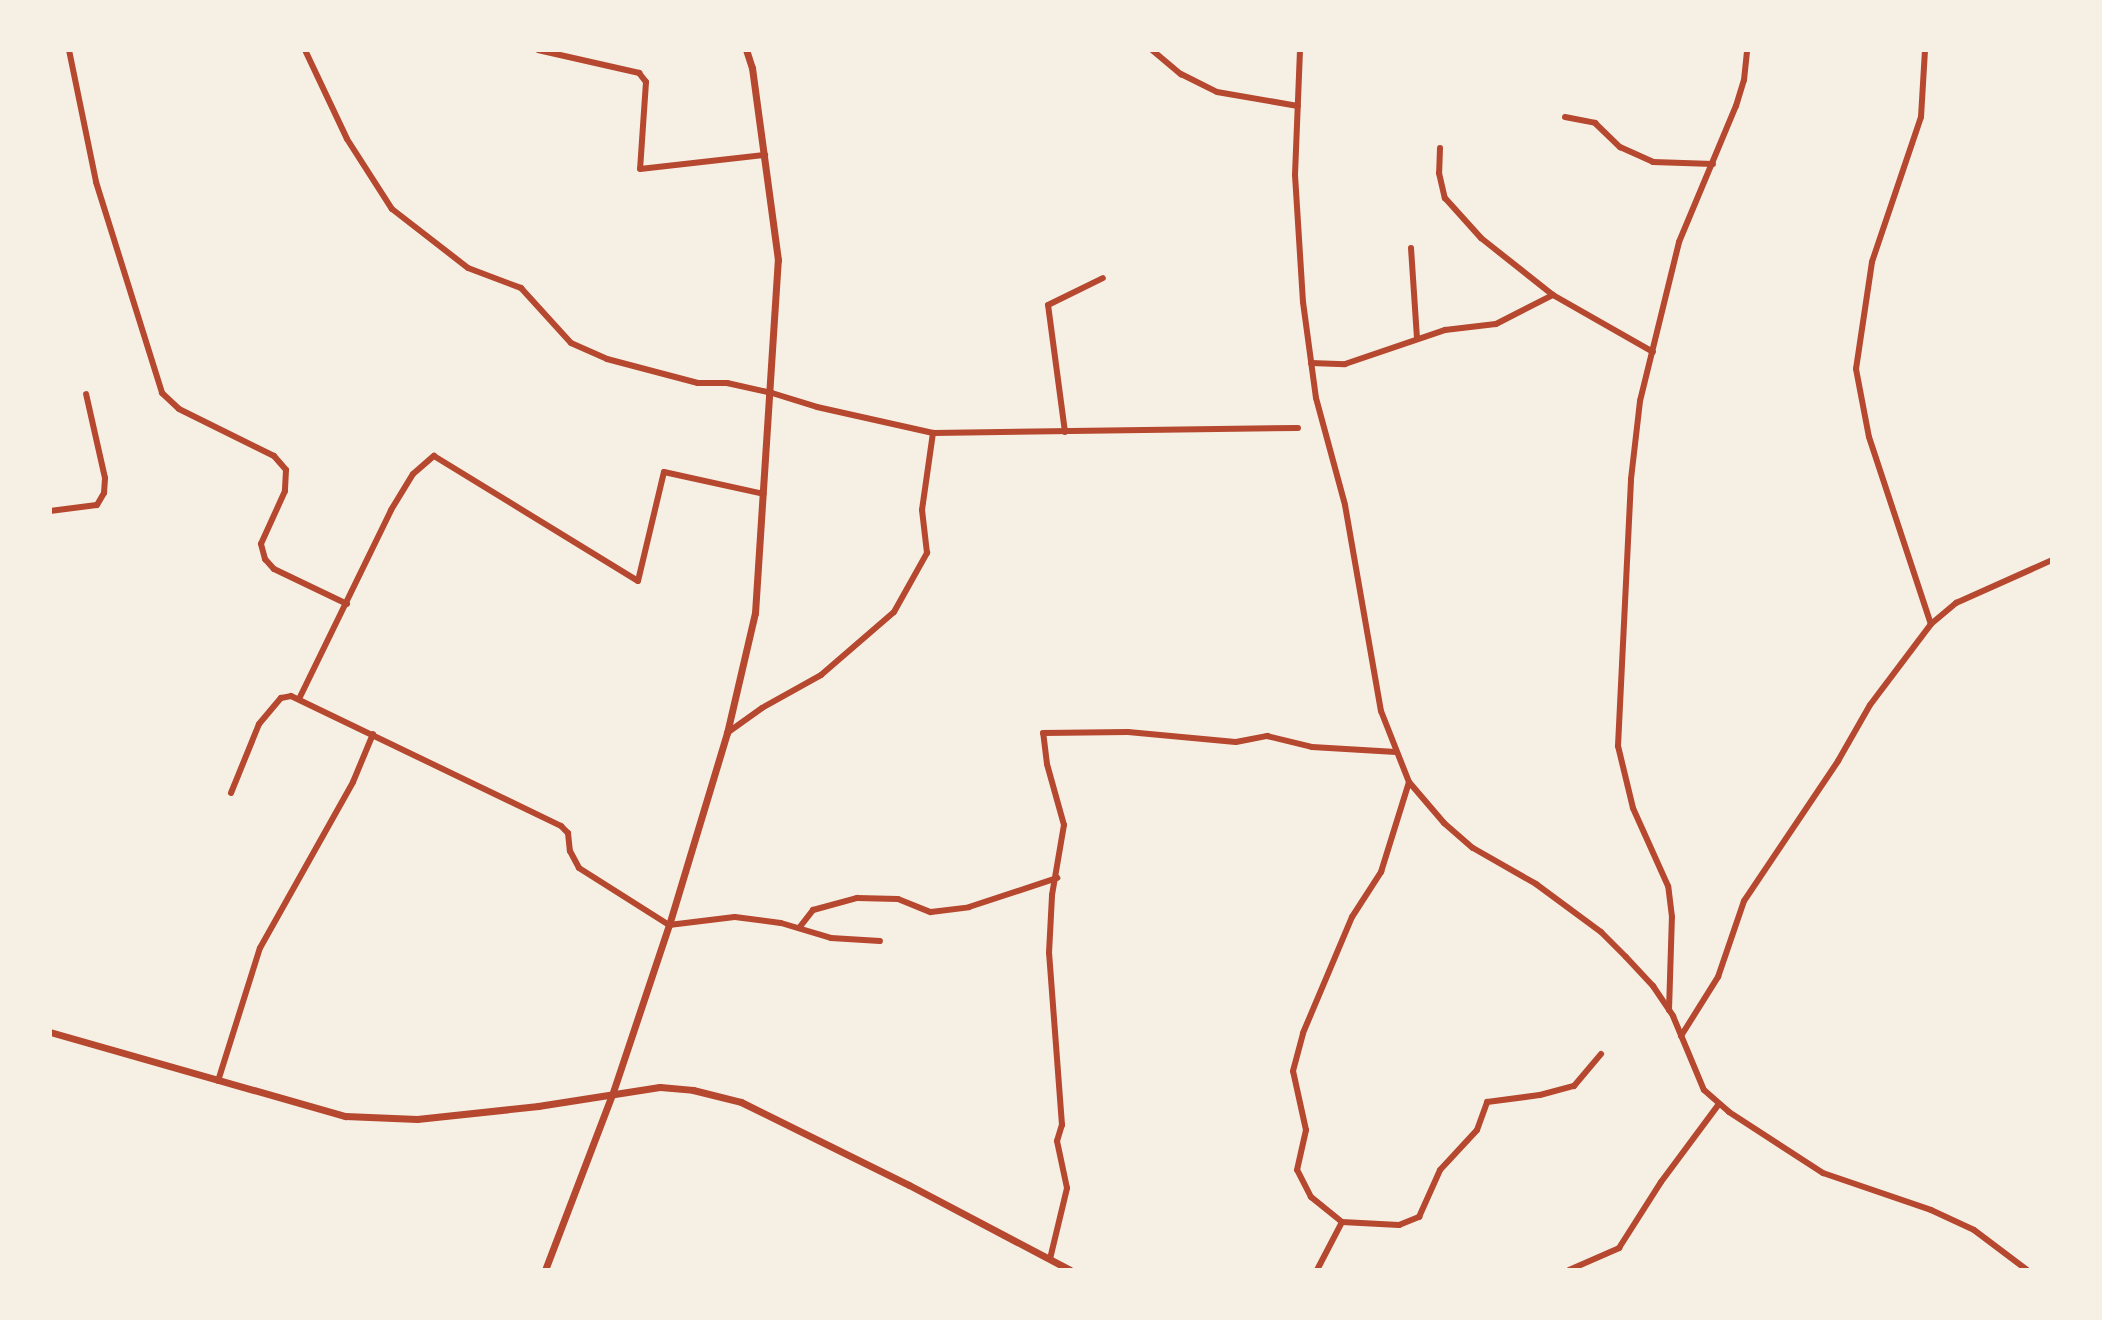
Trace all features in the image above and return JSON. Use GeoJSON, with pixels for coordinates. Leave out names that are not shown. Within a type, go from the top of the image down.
{"type":"FeatureCollection","features":[{"type":"Feature","properties":{"kind":"street"},"geometry":{"type":"LineString","coordinates":[[69,50],[96,182],[162,393],[179,409],[274,456],[286,470],[285,491],[261,544],[265,559],[274,569],[347,604]]}},
{"type":"Feature","properties":{"kind":"street"},"geometry":{"type":"LineString","coordinates":[[305,50],[347,139],[392,209],[468,268],[521,288],[571,343],[607,359],[698,383],[727,383],[772,393],[817,407],[933,433],[1298,428]]}},
{"type":"Feature","properties":{"kind":"street"},"geometry":{"type":"LineString","coordinates":[[538,50],[639,73],[646,82],[640,169],[765,155]]}},
{"type":"Feature","properties":{"kind":"street"},"geometry":{"type":"LineString","coordinates":[[545,1270],[612,1095],[669,925],[727,733],[755,613],[772,393],[778,260],[765,155],[746,50]]}},
{"type":"Feature","properties":{"kind":"street"},"geometry":{"type":"LineString","coordinates":[[1152,50],[1181,74],[1217,92],[1298,106]]}},
{"type":"Feature","properties":{"kind":"street"},"geometry":{"type":"LineString","coordinates":[[1300,50],[1295,175],[1303,302],[1316,398],[1345,505],[1381,711],[1409,782],[1444,823],[1473,848],[1536,884],[1601,932],[1653,986],[1669,1010],[1704,1090],[1719,1104],[1823,1173],[1931,1210],[1974,1230],[2027,1270]]}},
{"type":"Feature","properties":{"kind":"street"},"geometry":{"type":"LineString","coordinates":[[1669,1010],[1672,917],[1668,886],[1623,779],[1617,725],[1626,634],[1633,456],[1640,401],[1679,242],[1741,90],[1747,50]]}},
{"type":"Feature","properties":{"kind":"street"},"geometry":{"type":"LineString","coordinates":[[1925,50],[1921,117],[1872,262],[1856,369],[1869,437],[1931,624]]}},
{"type":"Feature","properties":{"kind":"street"},"geometry":{"type":"LineString","coordinates":[[1565,117],[1595,123],[1620,147],[1653,162],[1713,164]]}},
{"type":"Feature","properties":{"kind":"street"},"geometry":{"type":"LineString","coordinates":[[1440,148],[1439,173],[1445,198],[1481,238],[1553,295],[1653,352]]}},
{"type":"Feature","properties":{"kind":"street"},"geometry":{"type":"LineString","coordinates":[[1411,248],[1417,339]]}},
{"type":"Feature","properties":{"kind":"street"},"geometry":{"type":"LineString","coordinates":[[1065,432],[1048,305],[1103,278]]}},
{"type":"Feature","properties":{"kind":"street"},"geometry":{"type":"LineString","coordinates":[[1311,363],[1345,364],[1445,330],[1496,324],[1553,295]]}},
{"type":"Feature","properties":{"kind":"street"},"geometry":{"type":"LineString","coordinates":[[50,511],[97,505],[104,493],[105,478],[86,394]]}},
{"type":"Feature","properties":{"kind":"street"},"geometry":{"type":"LineString","coordinates":[[727,733],[762,708],[821,675],[894,612],[927,553],[922,510],[933,433]]}},
{"type":"Feature","properties":{"kind":"street"},"geometry":{"type":"LineString","coordinates":[[299,699],[391,510],[413,474],[434,456],[638,581],[664,472],[764,494]]}},
{"type":"Feature","properties":{"kind":"street"},"geometry":{"type":"LineString","coordinates":[[1681,1036],[1718,977],[1744,901],[1838,761],[1870,705],[1931,624],[1956,603],[2052,560]]}},
{"type":"Feature","properties":{"kind":"street"},"geometry":{"type":"LineString","coordinates":[[231,793],[259,724],[281,698],[299,699],[561,826],[568,833],[570,851],[579,868],[669,925],[735,917],[799,928],[831,938],[880,941]]}},
{"type":"Feature","properties":{"kind":"street"},"geometry":{"type":"LineString","coordinates":[[1050,1259],[1067,1188],[1057,1141],[1062,1125],[1049,968],[1052,895],[1064,825],[1047,764],[1043,733],[1128,732],[1236,742],[1267,736],[1312,747],[1396,752]]}},
{"type":"Feature","properties":{"kind":"street"},"geometry":{"type":"LineString","coordinates":[[218,1081],[260,948],[353,782],[373,734]]}},
{"type":"Feature","properties":{"kind":"street"},"geometry":{"type":"LineString","coordinates":[[1409,782],[1381,872],[1352,917],[1303,1033],[1293,1071],[1306,1130],[1297,1170],[1311,1197],[1342,1222],[1399,1225],[1419,1217],[1440,1170],[1467,1144],[1487,1102],[1540,1095],[1574,1086],[1601,1054]]}},
{"type":"Feature","properties":{"kind":"street"},"geometry":{"type":"LineString","coordinates":[[799,928],[813,910],[857,898],[898,899],[931,912],[969,907],[1057,878]]}},
{"type":"Feature","properties":{"kind":"street"},"geometry":{"type":"LineString","coordinates":[[50,1032],[345,1116],[417,1119],[660,1087],[693,1090],[741,1102],[1070,1270]]}},
{"type":"Feature","properties":{"kind":"street"},"geometry":{"type":"LineString","coordinates":[[1569,1270],[1619,1248],[1661,1182],[1719,1104]]}},
{"type":"Feature","properties":{"kind":"street"},"geometry":{"type":"LineString","coordinates":[[1317,1270],[1342,1222]]}}]}
